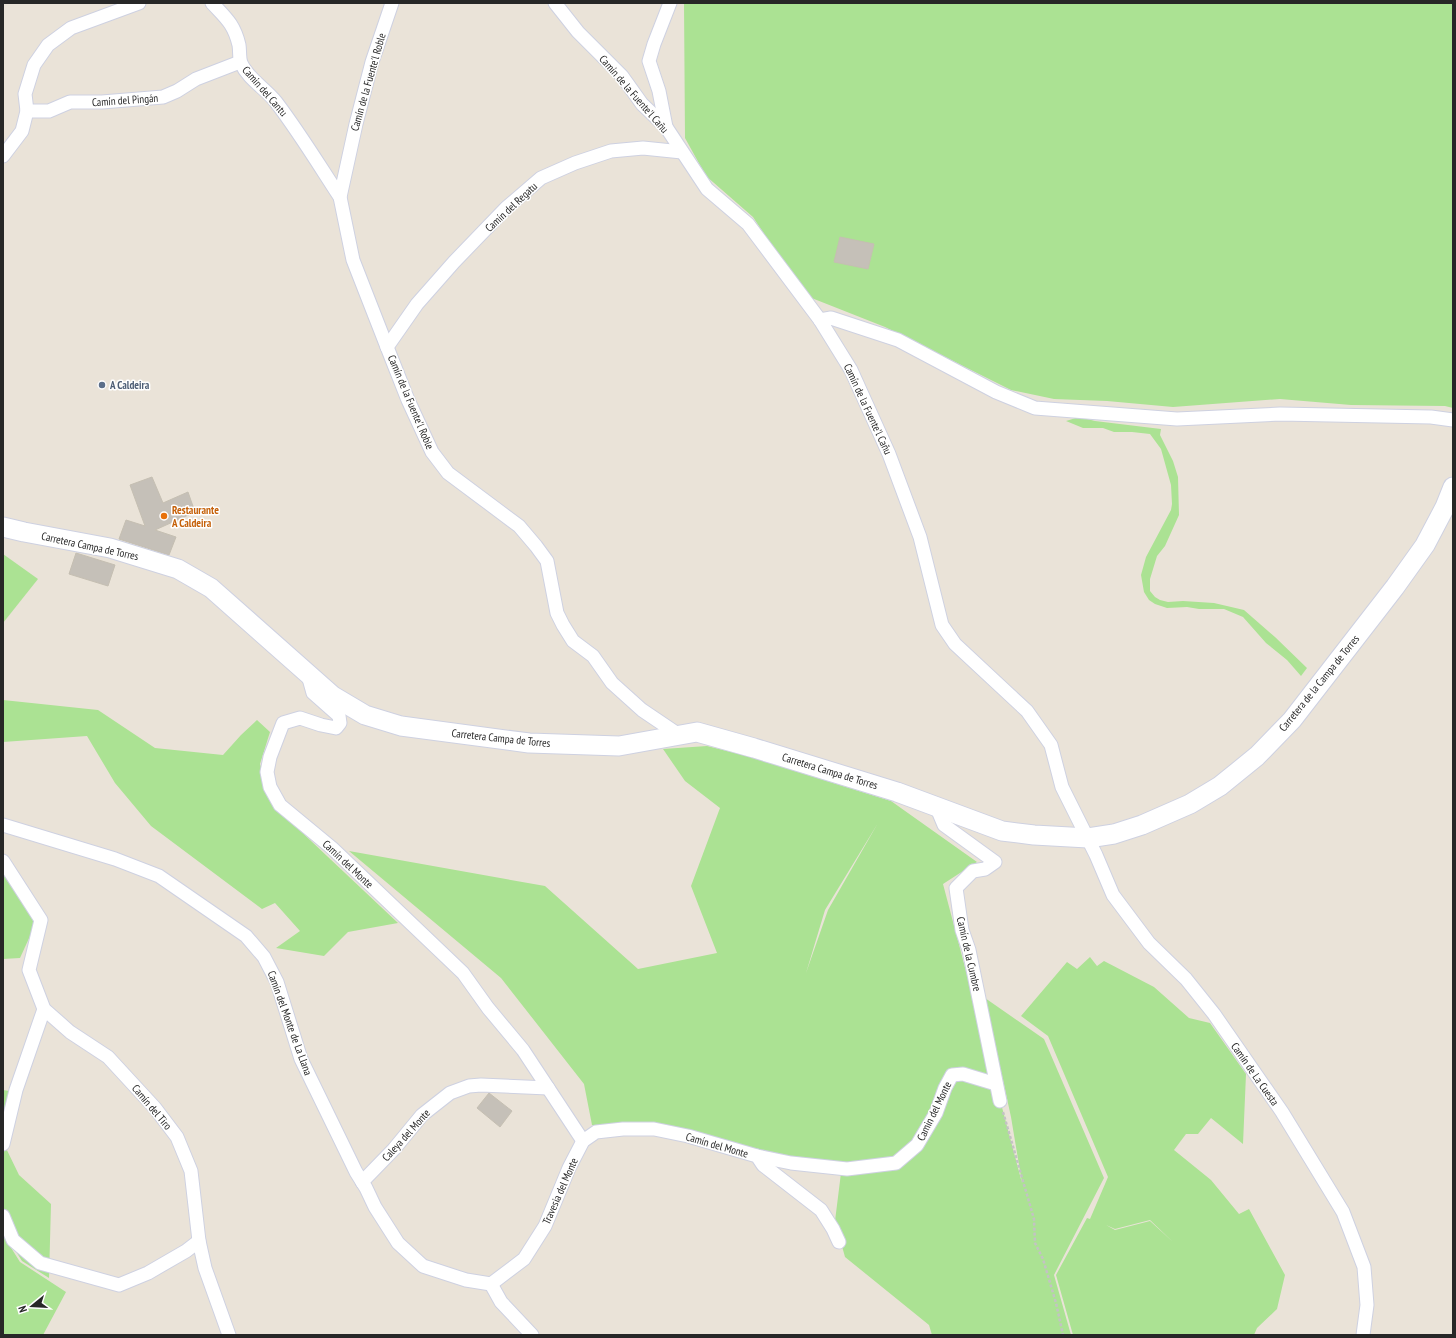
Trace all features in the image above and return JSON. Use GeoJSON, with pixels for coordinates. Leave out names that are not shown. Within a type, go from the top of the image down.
{"type":"FeatureCollection","features":[{"type":"Feature","properties":{"kind":"street"},"geometry":{"type":"LineString","coordinates":[[3,156],[22,131],[27,112],[25,94],[34,65],[48,45],[71,28],[139,3]]}},
{"type":"Feature","properties":{"kind":"street","name":"Camin del Cantu"},"geometry":{"type":"LineString","coordinates":[[212,3],[229,20],[236,33],[240,62],[249,75],[274,99],[293,124],[340,197]]}},
{"type":"Feature","properties":{"kind":"street","name":"Camín de la Fuente'l Roble"},"geometry":{"type":"LineString","coordinates":[[392,3],[372,62],[356,124],[340,197],[353,260],[387,347],[408,400],[432,452],[448,473],[519,526],[547,561],[557,613],[573,641],[593,656],[612,683],[642,710],[679,735]]}},
{"type":"Feature","properties":{"kind":"street","name":"Camín de la Fuente'l Cañu"},"geometry":{"type":"LineString","coordinates":[[555,3],[578,32],[622,76],[642,104],[666,127],[707,189],[748,224],[820,320],[851,370],[889,454],[920,537],[942,625],[955,644],[1028,711],[1051,745],[1062,787],[1088,838]]}},
{"type":"Feature","properties":{"kind":"street"},"geometry":{"type":"LineString","coordinates":[[666,127],[659,91],[649,61],[670,3]]}},
{"type":"Feature","properties":{"kind":"street","name":"Camín del Pingán"},"geometry":{"type":"LineString","coordinates":[[27,112],[49,111],[70,102],[102,102],[163,97],[177,91],[196,79],[240,62]]}},
{"type":"Feature","properties":{"kind":"street","name":"Camín del Regatu"},"geometry":{"type":"LineString","coordinates":[[387,347],[416,304],[454,262],[506,208],[542,178],[575,163],[611,151],[643,148],[682,152]]}},
{"type":"Feature","properties":{"kind":"street"},"geometry":{"type":"LineString","coordinates":[[820,320],[831,318],[898,340],[996,392],[1035,408],[1177,419],[1280,414],[1430,417],[1453,420]]}},
{"type":"Feature","properties":{"kind":"street","name":"Carretera de la Campa de Torres"},"geometry":{"type":"LineString","coordinates":[[1088,838],[1114,834],[1142,825],[1190,804],[1220,786],[1257,756],[1292,720],[1395,587],[1425,545],[1449,505],[1453,487]]}},
{"type":"Feature","properties":{"kind":"street","name":"Carretera Campa de Torres"},"geometry":{"type":"LineString","coordinates":[[3,527],[110,548],[178,569],[211,588],[333,696],[365,715],[401,726],[529,743],[619,746],[697,732],[897,792],[1002,830],[1034,835],[1088,838]]}},
{"type":"Feature","properties":{"kind":"street","name":"Camín del Monte"},"geometry":{"type":"LineString","coordinates":[[308,675],[313,693],[339,716],[340,723],[336,728],[300,718],[283,723],[270,757],[267,772],[270,787],[280,805],[332,848],[463,973],[488,1008],[523,1050],[548,1088]]}},
{"type":"Feature","properties":{"kind":"street","name":"Camín de la Cumbre"},"geometry":{"type":"LineString","coordinates":[[936,806],[944,825],[994,862],[985,869],[974,871],[956,888],[962,930],[969,950],[1000,1101]]}},
{"type":"Feature","properties":{"kind":"street","name":"Camin del Monte de La Llana"},"geometry":{"type":"LineString","coordinates":[[3,825],[115,860],[159,876],[246,936],[264,957],[277,982],[301,1059],[356,1172],[375,1207],[398,1243],[423,1266],[466,1280],[491,1284]]}},
{"type":"Feature","properties":{"kind":"street","name":"Camín de La Cuesta"},"geometry":{"type":"LineString","coordinates":[[1088,838],[1113,894],[1149,943],[1186,979],[1214,1014],[1282,1112],[1343,1212],[1364,1267],[1367,1305],[1363,1335]]}},
{"type":"Feature","properties":{"kind":"street","name":"Camín del Tiro"},"geometry":{"type":"LineString","coordinates":[[3,861],[41,920],[29,970],[44,1009],[70,1032],[108,1057],[155,1108],[177,1137],[191,1171],[199,1242],[205,1268],[229,1335]]}},
{"type":"Feature","properties":{"kind":"street"},"geometry":{"type":"LineString","coordinates":[[3,1144],[16,1090],[44,1009]]}},
{"type":"Feature","properties":{"kind":"street","name":"Camin del Monte"},"geometry":{"type":"LineString","coordinates":[[757,1156],[791,1163],[846,1168],[896,1163],[917,1145],[936,1113],[945,1088],[952,1075],[963,1074],[996,1084]]}},
{"type":"Feature","properties":{"kind":"street","name":"Caleya del Monte"},"geometry":{"type":"LineString","coordinates":[[362,1182],[394,1149],[422,1115],[450,1093],[469,1086],[481,1085],[548,1088]]}},
{"type":"Feature","properties":{"kind":"street"},"geometry":{"type":"LineString","coordinates":[[548,1088],[582,1141]]}},
{"type":"Feature","properties":{"kind":"street","name":"Camín del Monte"},"geometry":{"type":"LineString","coordinates":[[582,1141],[596,1132],[623,1129],[654,1129],[688,1136],[757,1156],[763,1165],[821,1210],[839,1242]]}},
{"type":"Feature","properties":{"kind":"street","name":"Travesia del Monte"},"geometry":{"type":"LineString","coordinates":[[491,1284],[524,1259],[545,1226],[582,1141]]}},
{"type":"Feature","properties":{"kind":"street"},"geometry":{"type":"LineString","coordinates":[[3,1216],[13,1240],[40,1263],[119,1285],[148,1273],[199,1242]]}},
{"type":"Feature","properties":{"kind":"street"},"geometry":{"type":"LineString","coordinates":[[491,1284],[500,1302],[532,1335]]}},
{"type":"Feature","properties":{"kind":"path"},"geometry":{"type":"LineString","coordinates":[[1000,1101],[1034,1219],[1035,1243],[1043,1259],[1056,1303],[1063,1335]]}},
{"type":"Feature","properties":{"kind":"green space"},"geometry":{"type":"Polygon","coordinates":[[[684,3],[1453,3],[1453,408],[1445,406],[1351,405],[1280,399],[1173,407],[1107,401],[1054,399],[1011,390],[885,327],[804,295],[753,217],[706,176],[685,138],[684,3]]]}},
{"type":"Feature","properties":{"kind":"green space"},"geometry":{"type":"Polygon","coordinates":[[[1079,417],[1095,421],[1161,429],[1160,435],[1173,461],[1178,477],[1179,515],[1165,546],[1157,556],[1150,579],[1150,591],[1155,597],[1168,602],[1183,601],[1214,603],[1244,610],[1307,668],[1301,676],[1287,660],[1266,643],[1243,617],[1224,609],[1199,609],[1187,607],[1167,608],[1155,604],[1149,600],[1144,592],[1141,575],[1146,557],[1171,510],[1172,504],[1171,485],[1161,449],[1150,434],[1114,432],[1103,428],[1083,428],[1066,421],[1079,417]]]}},
{"type":"Feature","properties":{"kind":"green space"},"geometry":{"type":"Polygon","coordinates":[[[3,554],[38,579],[3,623],[3,554]]]}},
{"type":"Feature","properties":{"kind":"green space"},"geometry":{"type":"Polygon","coordinates":[[[3,700],[98,710],[155,748],[223,755],[257,720],[270,732],[260,764],[274,806],[398,923],[348,932],[324,956],[276,948],[300,931],[275,903],[262,909],[151,826],[115,783],[87,736],[3,742],[3,700]]]}},
{"type":"Feature","properties":{"kind":"green space"},"geometry":{"type":"Polygon","coordinates":[[[707,746],[747,756],[891,801],[977,862],[943,884],[1022,1183],[1011,1117],[985,998],[1044,1039],[1104,1178],[1054,1275],[1071,1335],[932,1335],[929,1325],[845,1257],[835,1221],[841,1173],[680,1135],[592,1125],[584,1084],[501,978],[349,851],[545,886],[638,969],[717,953],[691,886],[720,808],[685,781],[663,749],[707,746]],[[878,823],[825,910],[806,973],[828,910],[878,823]]]}},
{"type":"Feature","properties":{"kind":"green space"},"geometry":{"type":"Polygon","coordinates":[[[3,870],[36,923],[20,958],[3,959],[3,870]]]}},
{"type":"Feature","properties":{"kind":"green space"},"geometry":{"type":"Polygon","coordinates":[[[1090,957],[1097,966],[1104,961],[1154,987],[1189,1018],[1210,1023],[1246,1074],[1243,1144],[1211,1118],[1198,1134],[1186,1134],[1174,1150],[1211,1180],[1239,1214],[1249,1209],[1285,1275],[1277,1309],[1257,1328],[1254,1335],[1073,1335],[1056,1275],[1087,1218],[1090,1219],[1108,1177],[1048,1036],[1021,1016],[1067,962],[1077,969],[1090,957]],[[1150,1220],[1115,1229],[1106,1225],[1115,1230],[1150,1221],[1173,1242],[1150,1220]]]}},
{"type":"Feature","properties":{"kind":"green space"},"geometry":{"type":"Polygon","coordinates":[[[3,1090],[9,1091],[3,1119],[3,1090]]]}},
{"type":"Feature","properties":{"kind":"green space"},"geometry":{"type":"Polygon","coordinates":[[[3,1142],[19,1175],[51,1204],[49,1278],[22,1261],[3,1231],[3,1142]]]}},
{"type":"Feature","properties":{"kind":"green space"},"geometry":{"type":"Polygon","coordinates":[[[3,1235],[20,1262],[66,1292],[43,1335],[3,1335],[3,1235]]]}},
{"type":"Feature","properties":{"kind":"building"},"geometry":{"type":"Polygon","coordinates":[[[840,237],[874,244],[868,269],[834,262],[840,237]]]}},
{"type":"Feature","properties":{"kind":"building","name":"Restaurante A Caldeira"},"geometry":{"type":"Polygon","coordinates":[[[152,477],[163,503],[188,492],[195,512],[155,530],[176,537],[169,555],[119,539],[126,520],[145,526],[130,485],[152,477]]]}},
{"type":"Feature","properties":{"kind":"building"},"geometry":{"type":"Polygon","coordinates":[[[76,553],[115,565],[108,586],[69,574],[76,553]]]}},
{"type":"Feature","properties":{"kind":"building"},"geometry":{"type":"Polygon","coordinates":[[[489,1093],[512,1111],[500,1127],[477,1108],[489,1093]]]}},
{"type":"Feature","properties":{"kind":"place","name":"A Caldeira"},"geometry":{"type":"Point","coordinates":[102,385]}},
{"type":"Feature","properties":{"kind":"place","name":"Restaurante A Caldeira"},"geometry":{"type":"Point","coordinates":[164,516]}}]}
